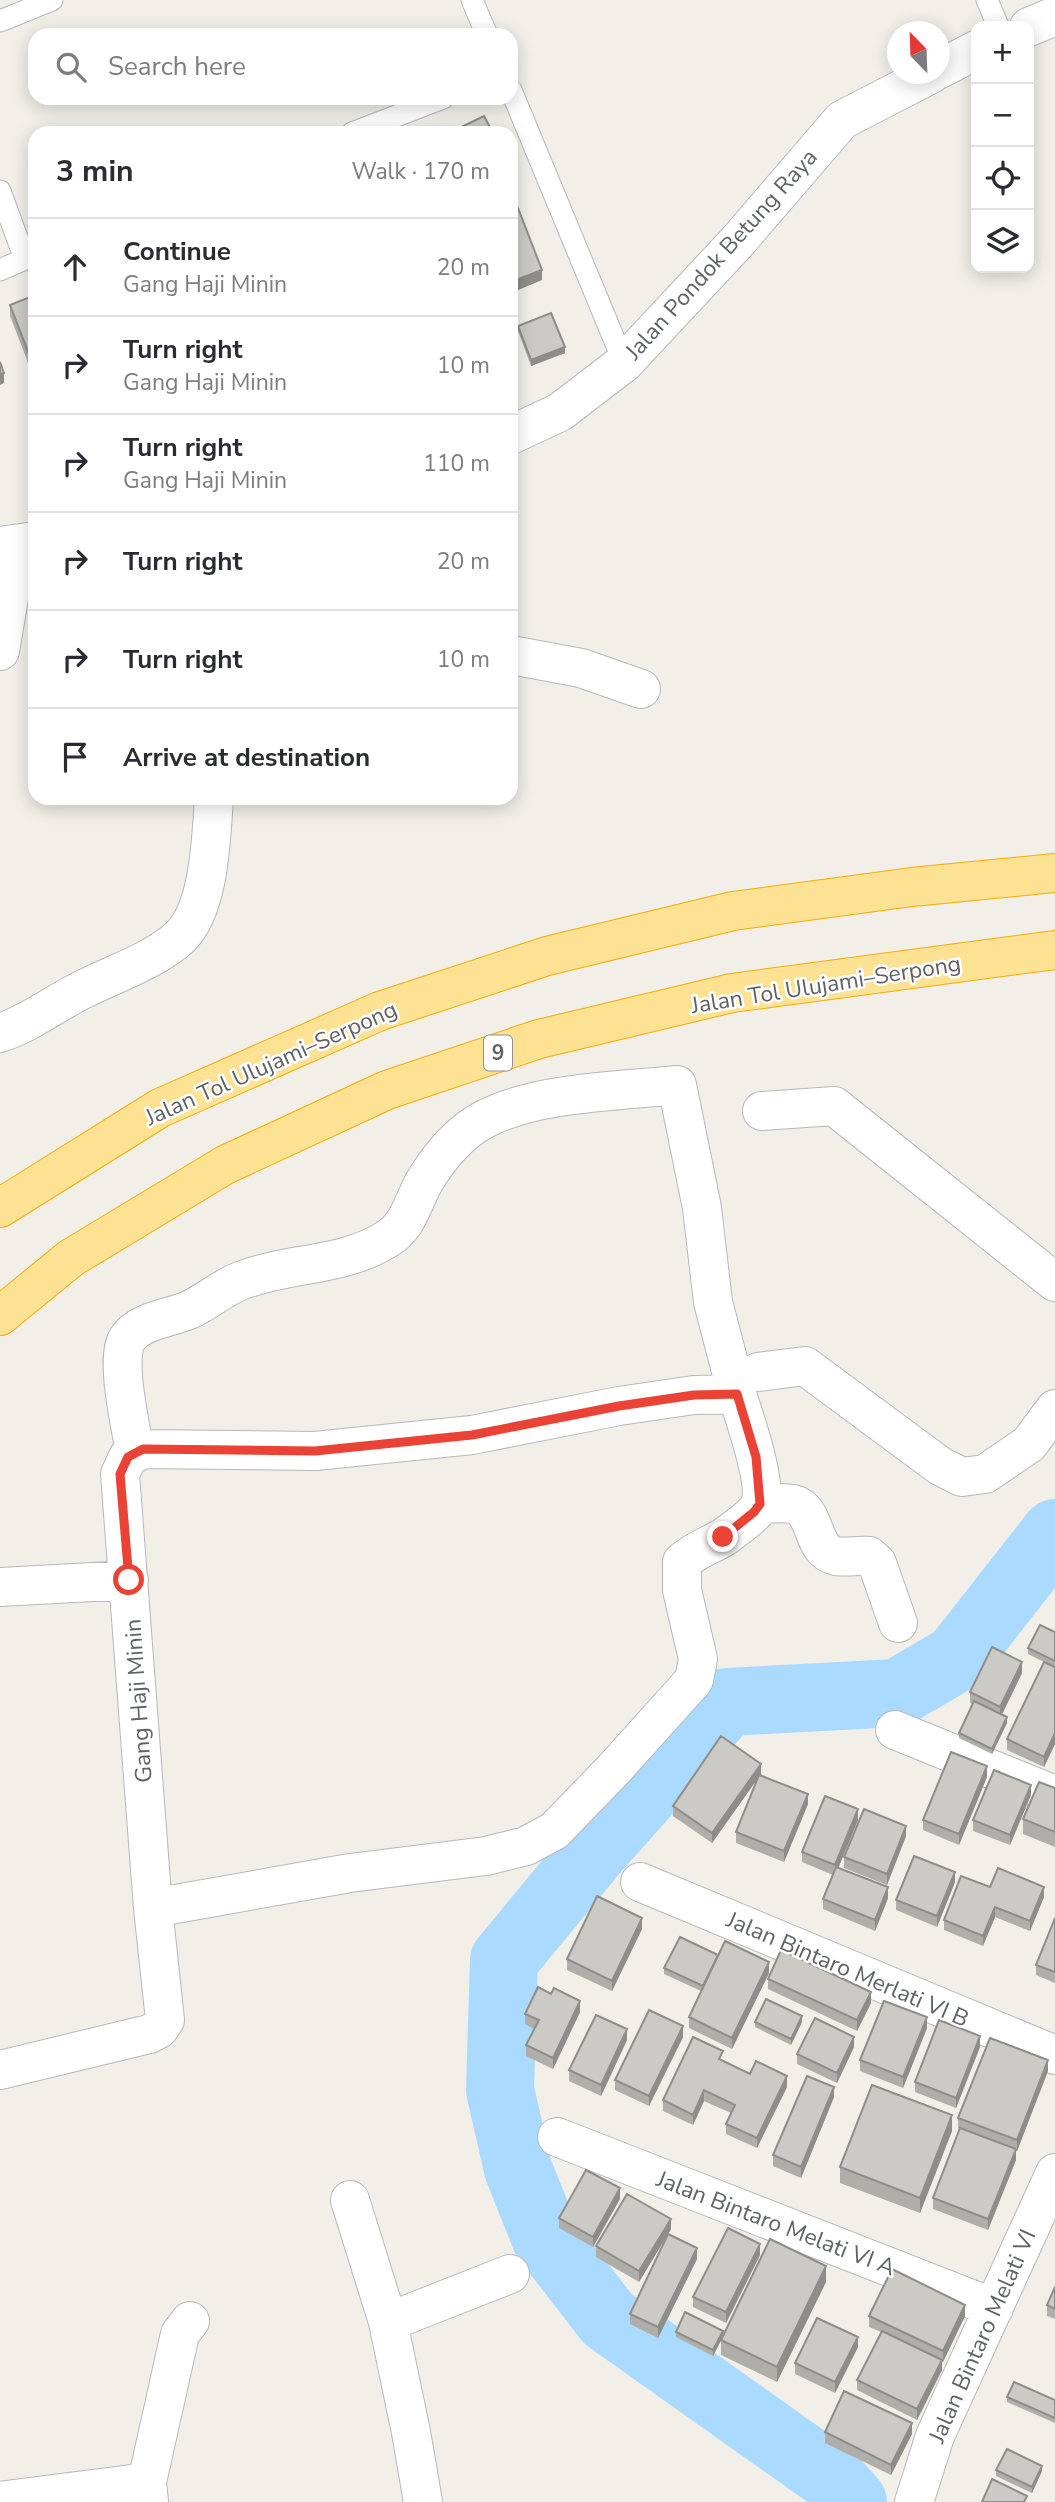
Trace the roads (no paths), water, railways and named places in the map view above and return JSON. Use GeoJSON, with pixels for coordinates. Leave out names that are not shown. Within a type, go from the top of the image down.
{"type":"FeatureCollection","features":[{"type":"Feature","properties":{"kind":"highway","name":"Jalan Tol Ulujami–Serpong"},"geometry":{"type":"LineString","coordinates":[[0,1208],[160,1108],[380,1011],[547,956],[733,911],[912,887],[1055,873]]}},
{"type":"Feature","properties":{"kind":"highway","name":"Jalan Tol Ulujami–Serpong"},"geometry":{"type":"LineString","coordinates":[[0,1316],[71,1258],[225,1165],[400,1086],[539,1040],[732,993],[1055,950]]}},
{"type":"Feature","properties":{"kind":"street"},"geometry":{"type":"LineString","coordinates":[[1034,25],[1055,16]]}},
{"type":"Feature","properties":{"kind":"street"},"geometry":{"type":"LineString","coordinates":[[950,64],[971,53]]}},
{"type":"Feature","properties":{"kind":"street","name":"Jalan Pondok Betung Raya"},"geometry":{"type":"LineString","coordinates":[[518,432],[560,412],[624,363],[737,242],[834,127],[852,113],[911,84]]}},
{"type":"Feature","properties":{"kind":"street"},"geometry":{"type":"LineString","coordinates":[[0,651],[18,544]]}},
{"type":"Feature","properties":{"kind":"street"},"geometry":{"type":"LineString","coordinates":[[518,656],[581,668],[640,689]]}},
{"type":"Feature","properties":{"kind":"street"},"geometry":{"type":"LineString","coordinates":[[0,1033],[31,1021],[74,994],[159,952],[178,939],[188,928],[201,901],[213,805]]}},
{"type":"Feature","properties":{"kind":"street"},"geometry":{"type":"LineString","coordinates":[[153,1908],[350,1873],[486,1856],[526,1846],[554,1831],[614,1769],[694,1679],[698,1659],[682,1590],[682,1562],[694,1551],[723,1537],[760,1504],[748,1383],[713,1302],[702,1208],[677,1085],[577,1095],[527,1104],[485,1119],[448,1146],[423,1184],[407,1219],[390,1238],[352,1254],[240,1281],[190,1310],[140,1326],[127,1338],[123,1351],[124,1390],[135,1452],[143,1449],[315,1451],[472,1435],[619,1406],[694,1395],[748,1383],[805,1366],[940,1466],[962,1477],[971,1478],[985,1474],[1029,1444],[1055,1409]]}},
{"type":"Feature","properties":{"kind":"street"},"geometry":{"type":"LineString","coordinates":[[762,1111],[834,1106],[1055,1282]]}},
{"type":"Feature","properties":{"kind":"street","name":"Gang Haji Minin"},"geometry":{"type":"LineString","coordinates":[[0,2070],[149,2034],[159,2029],[165,2020],[153,1908],[120,1474],[128,1457],[135,1452]]}},
{"type":"Feature","properties":{"kind":"street"},"geometry":{"type":"LineString","coordinates":[[760,1504],[792,1503],[800,1507],[808,1514],[824,1549],[834,1556],[869,1556],[877,1563],[898,1623]]}},
{"type":"Feature","properties":{"kind":"street"},"geometry":{"type":"LineString","coordinates":[[0,1587],[129,1580]]}},
{"type":"Feature","properties":{"kind":"street"},"geometry":{"type":"LineString","coordinates":[[895,1730],[1055,1795]]}},
{"type":"Feature","properties":{"kind":"street","name":"Jalan Bintaro Merlati VI B"},"geometry":{"type":"LineString","coordinates":[[640,1882],[1055,2056]]}},
{"type":"Feature","properties":{"kind":"street","name":"Jalan Bintaro Melati VI A"},"geometry":{"type":"LineString","coordinates":[[557,2137],[994,2308]]}},
{"type":"Feature","properties":{"kind":"street","name":"Jalan Bintaro Melati VI"},"geometry":{"type":"LineString","coordinates":[[914,2502],[935,2436],[1055,2173]]}},
{"type":"Feature","properties":{"kind":"street"},"geometry":{"type":"LineString","coordinates":[[350,2200],[388,2322],[423,2502]]}},
{"type":"Feature","properties":{"kind":"street"},"geometry":{"type":"LineString","coordinates":[[388,2322],[510,2274]]}},
{"type":"Feature","properties":{"kind":"street"},"geometry":{"type":"LineString","coordinates":[[0,2501],[148,2492],[180,2334],[190,2320]]}},
{"type":"Feature","properties":{"kind":"lane"},"geometry":{"type":"LineString","coordinates":[[0,20],[52,0]]}},
{"type":"Feature","properties":{"kind":"lane"},"geometry":{"type":"LineString","coordinates":[[472,0],[484,28]]}},
{"type":"Feature","properties":{"kind":"lane"},"geometry":{"type":"LineString","coordinates":[[987,0],[996,21]]}},
{"type":"Feature","properties":{"kind":"lane"},"geometry":{"type":"LineString","coordinates":[[370,126],[425,105]]}},
{"type":"Feature","properties":{"kind":"lane"},"geometry":{"type":"LineString","coordinates":[[517,105],[624,363]]}},
{"type":"Feature","properties":{"kind":"lane"},"geometry":{"type":"LineString","coordinates":[[0,191],[28,253]]}},
{"type":"Feature","properties":{"kind":"lane"},"geometry":{"type":"LineString","coordinates":[[0,270],[28,258]]}},
{"type":"Feature","properties":{"kind":"waterway"},"geometry":{"type":"LineString","coordinates":[[853,2502],[831,2477],[608,2319],[546,2239],[518,2169],[500,2090],[504,1960],[594,1851],[727,1702],[897,1693],[957,1658],[1055,1533]]}}]}
